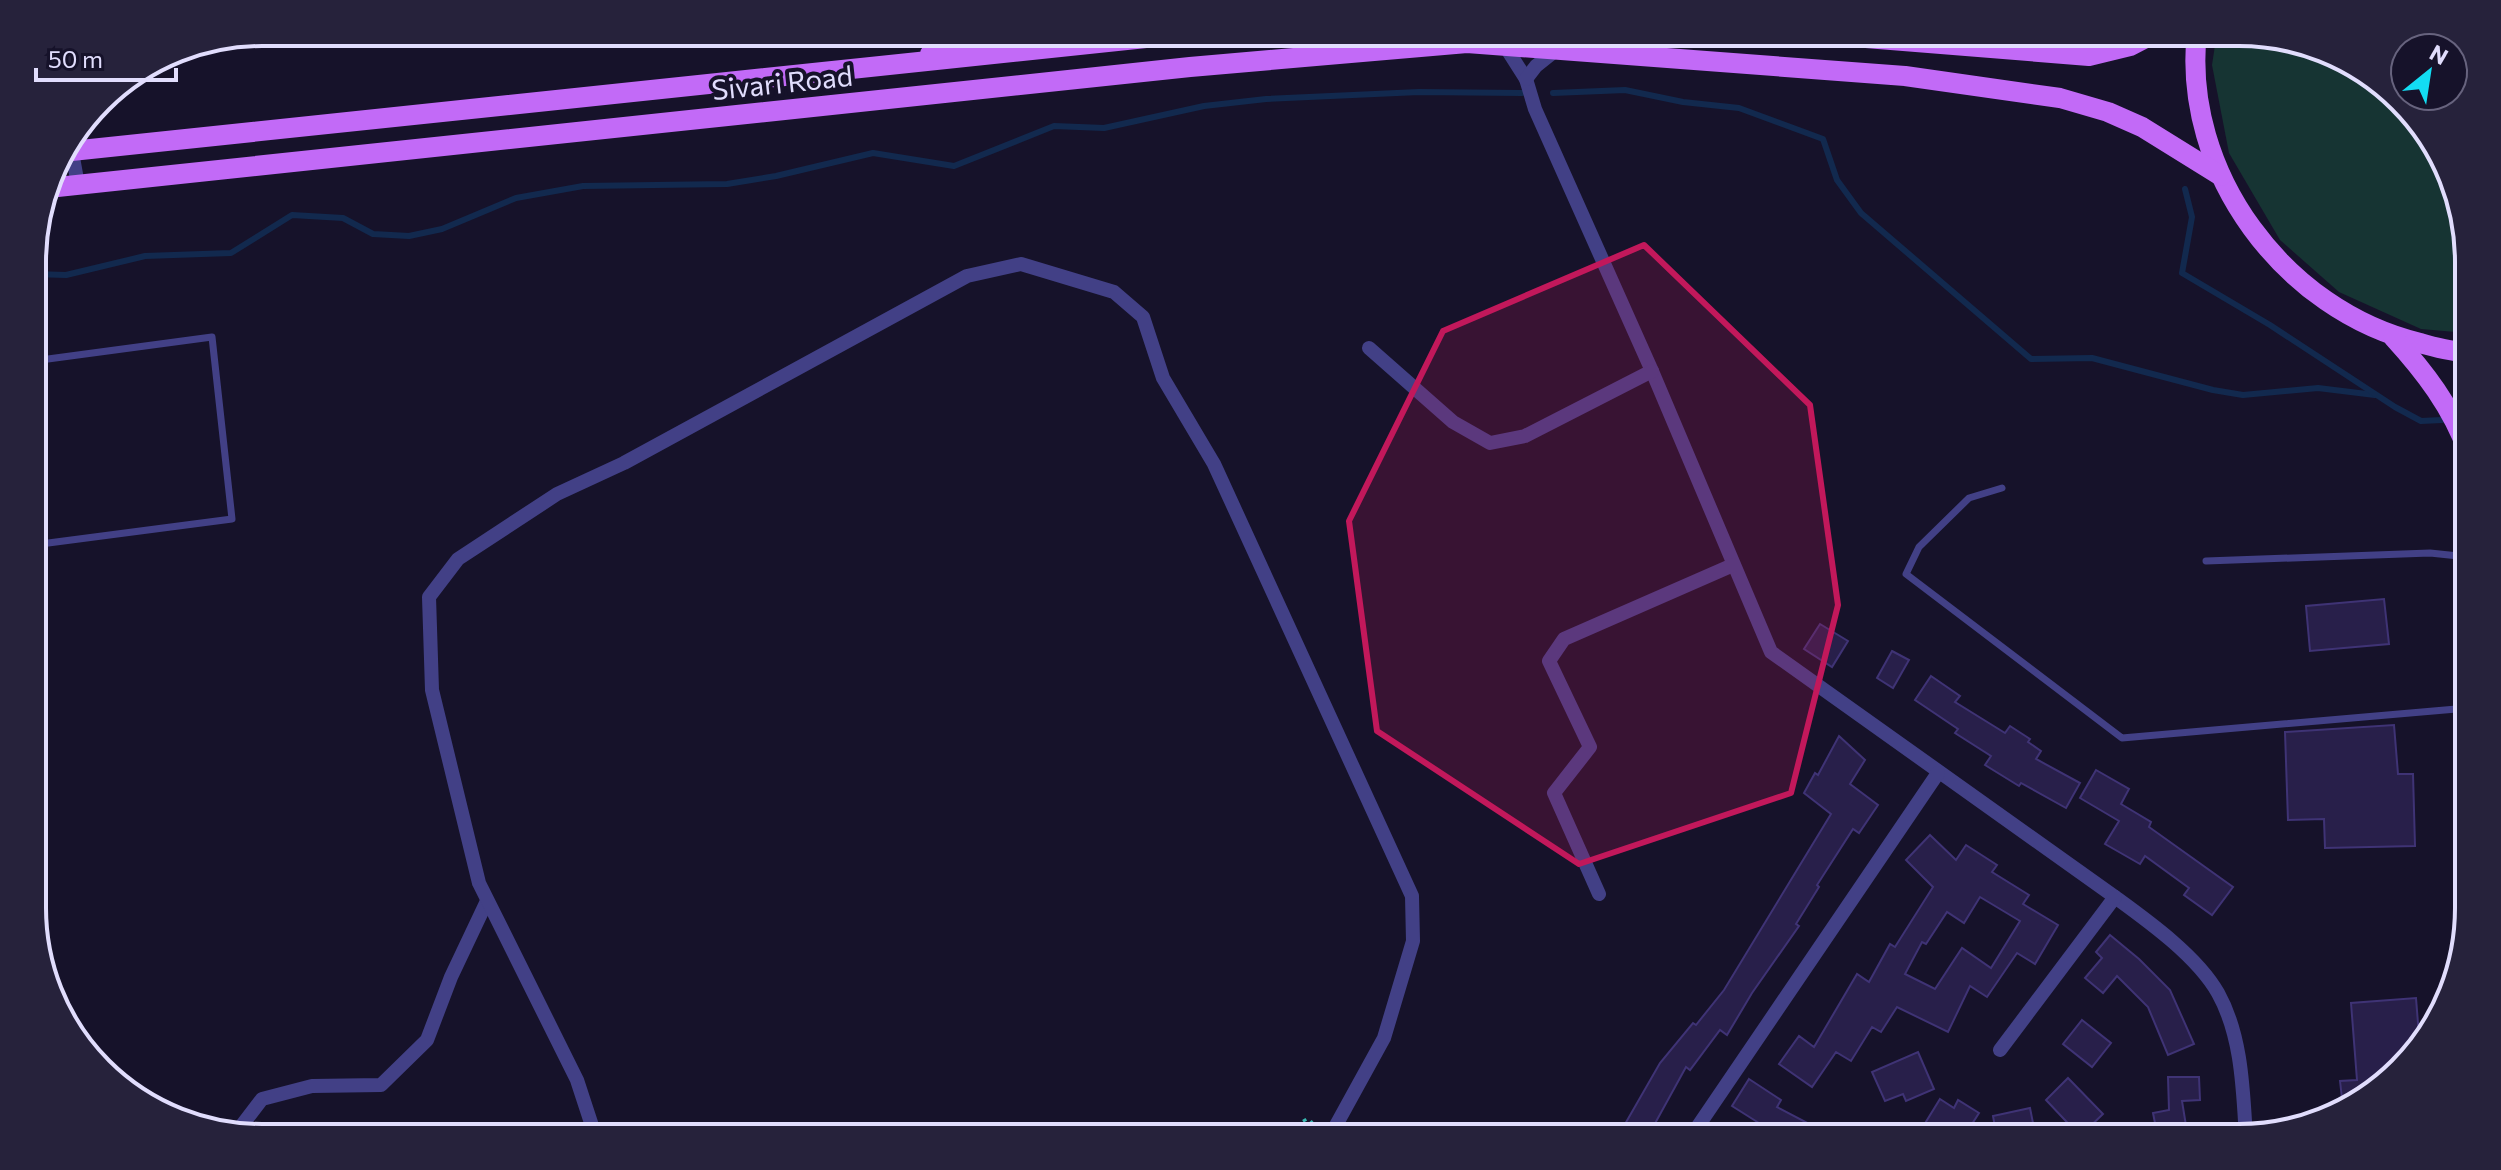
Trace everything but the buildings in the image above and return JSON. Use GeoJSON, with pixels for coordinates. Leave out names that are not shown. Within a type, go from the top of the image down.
{"type":"FeatureCollection","features":[{"type":"Feature","properties":{"kind":"main road"},"geometry":{"type":"LineString","coordinates":[[907,64],[950,46]]}},
{"type":"Feature","properties":{"kind":"main road","name":"Sivari Road"},"geometry":{"type":"LineString","coordinates":[[79,147],[1075,46]]}},
{"type":"Feature","properties":{"kind":"main road","name":"Sivari Road"},"geometry":{"type":"LineString","coordinates":[[59,187],[1190,67],[1432,46]]}},
{"type":"Feature","properties":{"kind":"main road","name":"Sivari Road"},"geometry":{"type":"LineString","coordinates":[[1505,46],[1905,76],[2060,98],[2108,112],[2142,127],[2221,176]]}},
{"type":"Feature","properties":{"kind":"main road"},"geometry":{"type":"LineString","coordinates":[[1965,46],[2089,56],[2130,46]]}},
{"type":"Feature","properties":{"kind":"main road"},"geometry":{"type":"LineString","coordinates":[[2197,46],[2197,84],[2205,131],[2221,176],[2251,229],[2290,274],[2339,311],[2393,337],[2455,350]]}},
{"type":"Feature","properties":{"kind":"main road"},"geometry":{"type":"LineString","coordinates":[[2393,337],[2426,374],[2455,426]]}},
{"type":"Feature","properties":{"kind":"street"},"geometry":{"type":"LineString","coordinates":[[1505,46],[1526,79],[1535,109],[1652,371],[1771,652],[2115,897],[2159,930],[2191,960],[2218,992],[2232,1030],[2243,1079],[2245,1124]]}},
{"type":"Feature","properties":{"kind":"street"},"geometry":{"type":"LineString","coordinates":[[1526,79],[1556,50]]}},
{"type":"Feature","properties":{"kind":"street"},"geometry":{"type":"LineString","coordinates":[[71,160],[78,185]]}},
{"type":"Feature","properties":{"kind":"street"},"geometry":{"type":"LineString","coordinates":[[591,1124],[577,1080],[479,883],[432,690],[429,597],[458,559],[557,494],[624,463],[967,276],[1021,264],[1114,292],[1143,317],[1163,378],[1214,464],[1412,896],[1413,941],[1384,1038],[1337,1124]]}},
{"type":"Feature","properties":{"kind":"street"},"geometry":{"type":"LineString","coordinates":[[1369,348],[1453,422],[1490,443],[1525,436],[1652,371]]}},
{"type":"Feature","properties":{"kind":"street"},"geometry":{"type":"LineString","coordinates":[[1599,894],[1554,793],[1590,747],[1549,661],[1564,639],[1733,565]]}},
{"type":"Feature","properties":{"kind":"street"},"geometry":{"type":"LineString","coordinates":[[1703,1124],[1938,773]]}},
{"type":"Feature","properties":{"kind":"street"},"geometry":{"type":"LineString","coordinates":[[2000,1050],[2115,897]]}},
{"type":"Feature","properties":{"kind":"street"},"geometry":{"type":"LineString","coordinates":[[243,1123],[262,1099],[312,1086],[381,1085],[427,1040],[451,977],[487,901]]}},
{"type":"Feature","properties":{"kind":"lane"},"geometry":{"type":"LineString","coordinates":[[46,359],[212,337],[232,519],[46,543]]}},
{"type":"Feature","properties":{"kind":"lane"},"geometry":{"type":"LineString","coordinates":[[2002,488],[1969,498],[1919,547],[1906,574],[2122,738],[2455,709]]}},
{"type":"Feature","properties":{"kind":"lane"},"geometry":{"type":"LineString","coordinates":[[2206,561],[2430,553],[2455,556]]}},
{"type":"Feature","properties":{"kind":"highlighted area"},"geometry":{"type":"Polygon","coordinates":[[[1644,245],[1810,405],[1838,605],[1791,793],[1579,864],[1377,731],[1349,521],[1443,331],[1644,245]]]}},
{"type":"Feature","properties":{"kind":"green space"},"geometry":{"type":"Polygon","coordinates":[[[2215,46],[2254,46],[2309,57],[2347,75],[2371,91],[2410,130],[2439,179],[2453,233],[2455,332],[2421,329],[2339,292],[2280,240],[2229,153],[2212,65],[2215,46]]]}},
{"type":"Feature","properties":{"kind":"waterway"},"geometry":{"type":"LineString","coordinates":[[1553,93],[1625,90],[1683,102],[1739,108],[1823,139],[1837,180],[1861,213],[2031,359],[2092,358],[2243,395],[2318,388],[2375,395]]}},
{"type":"Feature","properties":{"kind":"waterway"},"geometry":{"type":"LineString","coordinates":[[46,274],[66,275],[145,256],[231,253],[292,215],[343,218],[373,234],[409,236],[442,229],[516,198],[583,186],[727,184],[873,153],[954,166],[1054,126],[1104,128],[1204,106],[1266,99],[1419,92],[1522,93]]}},
{"type":"Feature","properties":{"kind":"waterway"},"geometry":{"type":"LineString","coordinates":[[2185,189],[2192,217],[2182,273],[2270,325],[2395,407],[2421,421],[2442,420]]}}]}
